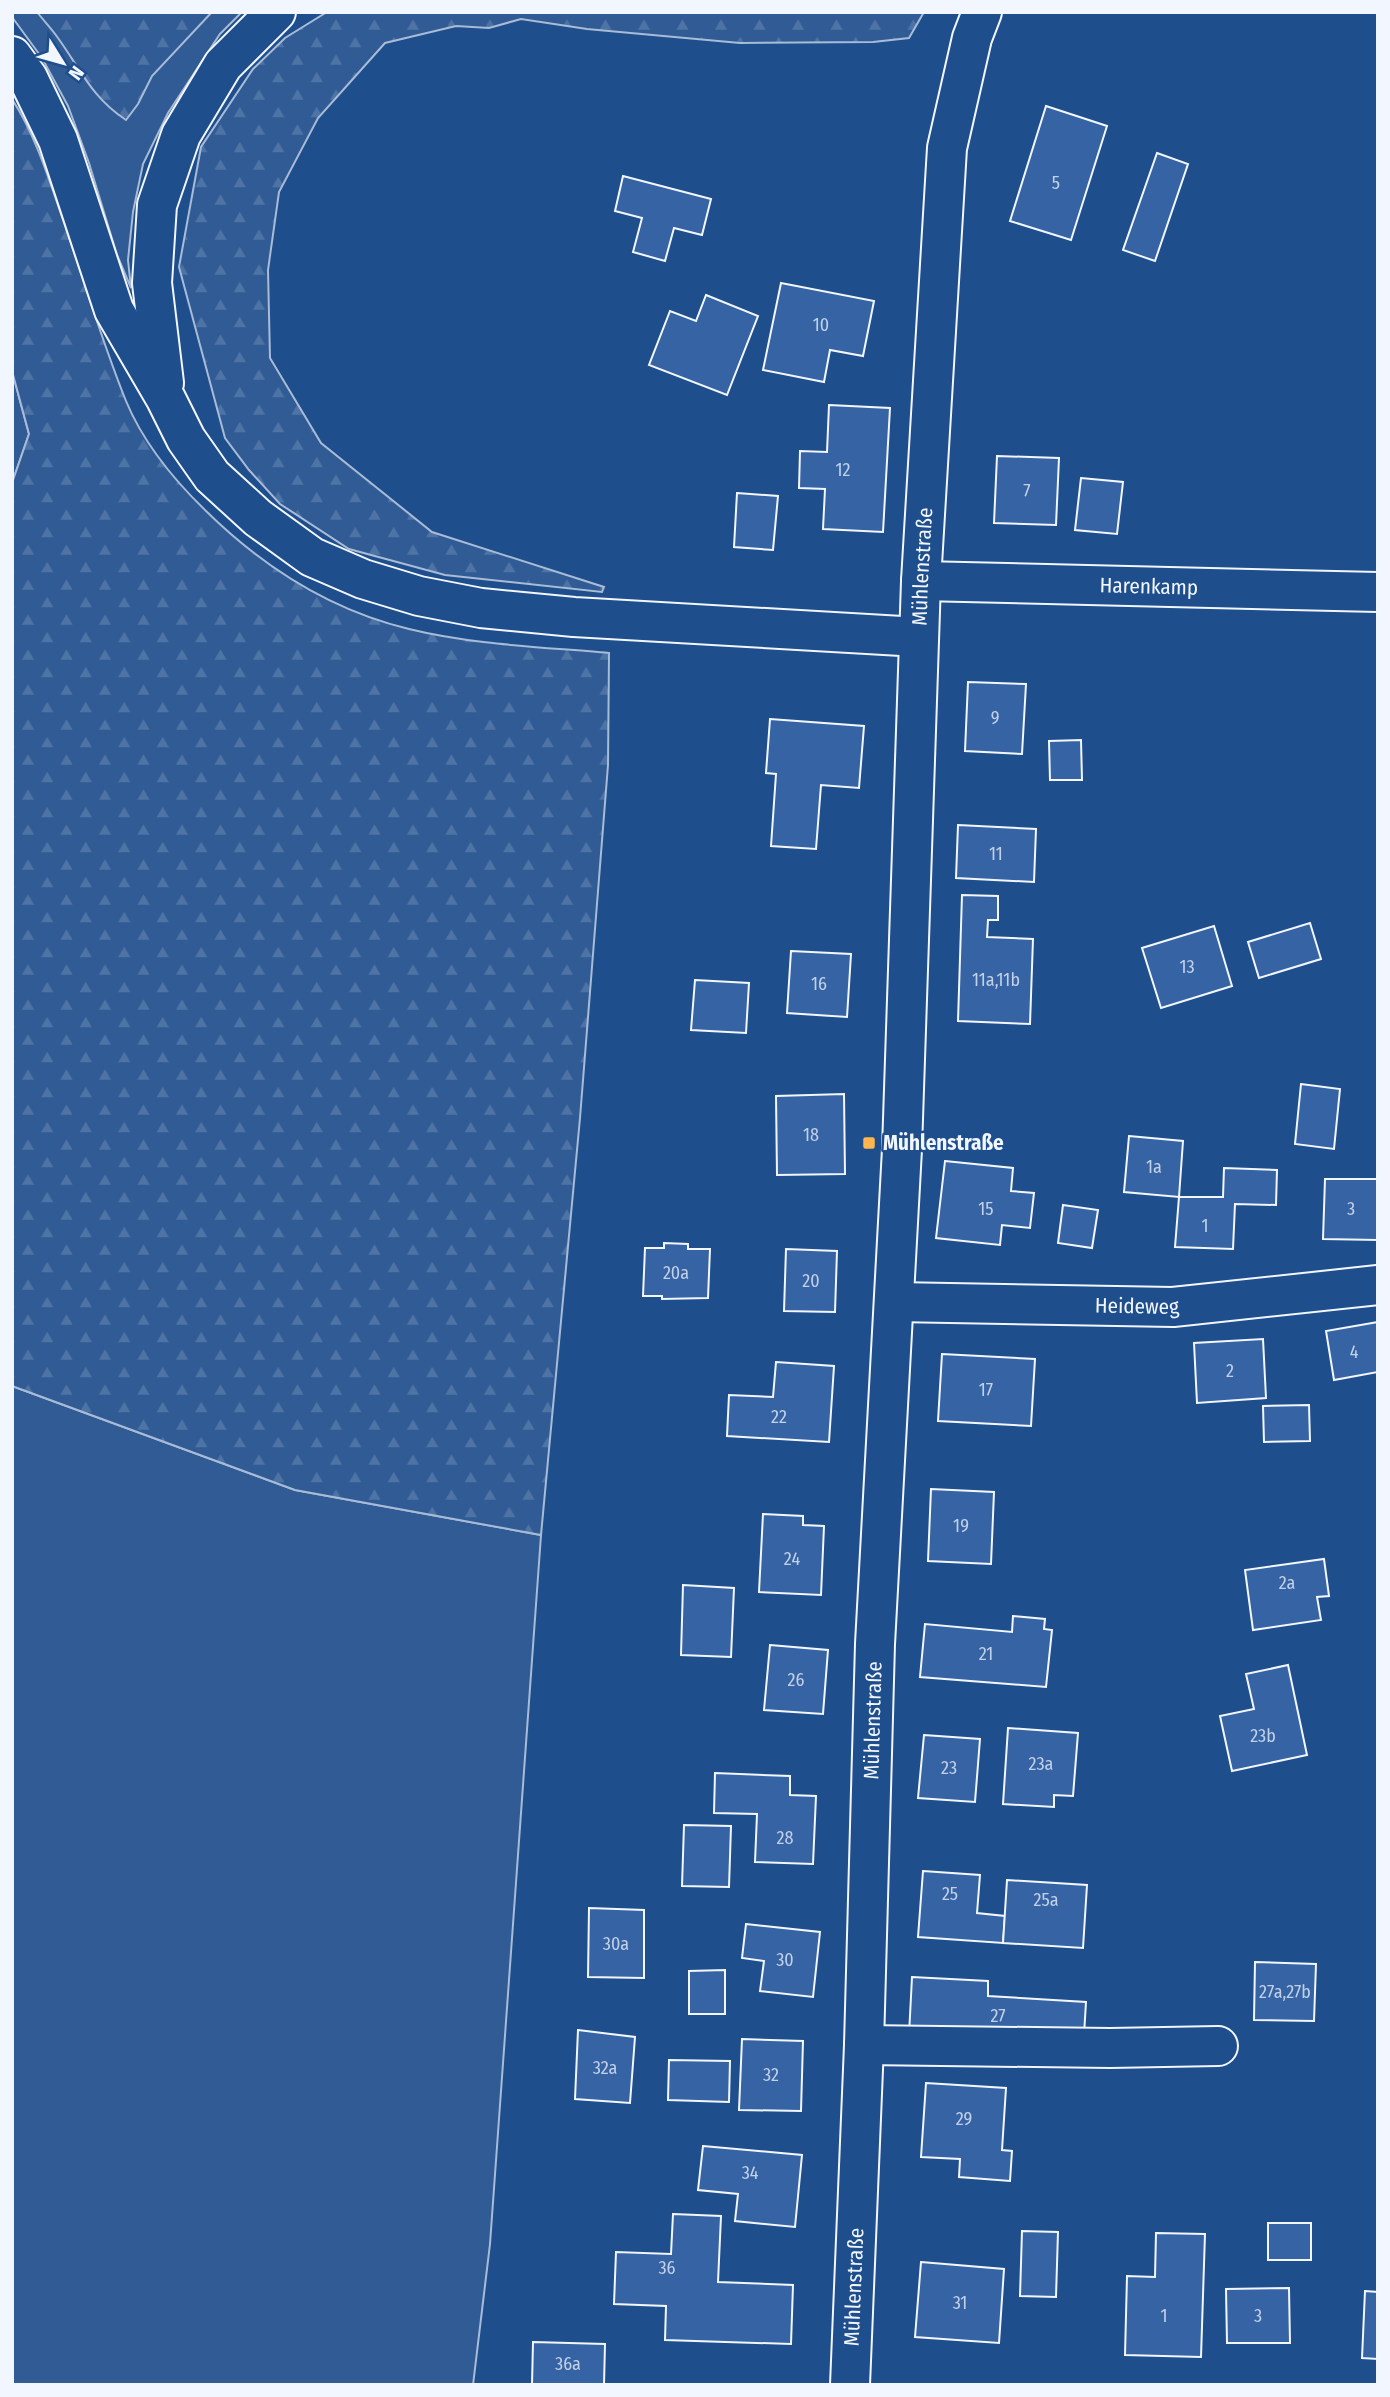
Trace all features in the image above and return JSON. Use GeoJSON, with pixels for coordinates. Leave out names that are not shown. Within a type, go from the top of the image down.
{"type":"FeatureCollection","features":[{"type":"Feature","properties":{"kind":"main road"},"geometry":{"type":"LineString","coordinates":[[166,399],[152,283],[158,205],[181,135],[223,65],[276,12]]}},
{"type":"Feature","properties":{"kind":"main road","name":"Mühlenstraße"},"geometry":{"type":"LineString","coordinates":[[849,2385],[864,2045],[875,1644],[902,1149],[921,581],[947,148],[972,38],[982,12]]}},
{"type":"Feature","properties":{"kind":"main road"},"geometry":{"type":"LineString","coordinates":[[12,55],[28,78],[58,139],[114,310],[186,439],[212,476],[258,519],[312,557],[363,579],[419,596],[456,603],[561,616],[919,637]]}},
{"type":"Feature","properties":{"kind":"main road","name":"Harenkamp"},"geometry":{"type":"LineString","coordinates":[[921,581],[1378,592]]}},
{"type":"Feature","properties":{"kind":"main road","name":"Heideweg"},"geometry":{"type":"LineString","coordinates":[[895,1302],[1173,1307],[1378,1285]]}},
{"type":"Feature","properties":{"kind":"main road"},"geometry":{"type":"LineString","coordinates":[[864,2045],[1110,2048],[1218,2046]]}},
{"type":"Feature","properties":{"kind":"shaded area"},"geometry":{"type":"Polygon","coordinates":[[[12,12],[242,12],[220,34],[168,113],[143,164],[133,212],[128,260],[131,288],[117,255],[89,163],[68,106],[42,58],[12,17],[12,12]]]}},
{"type":"Feature","properties":{"kind":"shaded area"},"geometry":{"type":"Polygon","coordinates":[[[12,371],[29,434],[12,483],[12,371]]]}},
{"type":"Feature","properties":{"kind":"shaded area"},"geometry":{"type":"Polygon","coordinates":[[[12,1386],[295,1490],[541,1535],[490,2244],[473,2385],[12,2385],[12,1386]]]}},
{"type":"Feature","properties":{"kind":"green space"},"geometry":{"type":"Polygon","coordinates":[[[37,12],[212,12],[152,76],[138,104],[126,120],[96,93],[37,12]]]}},
{"type":"Feature","properties":{"kind":"green space"},"geometry":{"type":"Polygon","coordinates":[[[327,12],[924,12],[909,38],[873,42],[740,43],[587,29],[521,19],[489,28],[456,26],[385,43],[318,118],[279,192],[268,270],[270,358],[321,443],[432,532],[604,587],[602,592],[445,575],[349,549],[280,504],[225,438],[179,267],[201,147],[253,69],[285,38],[327,12]]]}},
{"type":"Feature","properties":{"kind":"green space"},"geometry":{"type":"Polygon","coordinates":[[[12,99],[27,125],[45,168],[108,354],[133,416],[172,474],[228,532],[300,584],[352,611],[380,621],[458,639],[609,653],[608,765],[580,1118],[541,1535],[295,1490],[12,1386],[12,483],[29,434],[12,371],[12,99]]]}},
{"type":"Feature","properties":{"kind":"building"},"geometry":{"type":"Polygon","coordinates":[[[1046,106],[1107,126],[1071,240],[1010,221],[1046,106]]]}},
{"type":"Feature","properties":{"kind":"building"},"geometry":{"type":"Polygon","coordinates":[[[1157,153],[1188,164],[1155,261],[1123,250],[1157,153]]]}},
{"type":"Feature","properties":{"kind":"building"},"geometry":{"type":"Polygon","coordinates":[[[623,176],[711,199],[702,235],[674,228],[665,261],[633,252],[642,218],[615,211],[623,176]]]}},
{"type":"Feature","properties":{"kind":"building"},"geometry":{"type":"Polygon","coordinates":[[[781,283],[874,301],[863,356],[830,350],[824,382],[763,370],[781,283]]]}},
{"type":"Feature","properties":{"kind":"building"},"geometry":{"type":"Polygon","coordinates":[[[706,295],[758,316],[727,395],[649,365],[670,311],[696,321],[706,295]]]}},
{"type":"Feature","properties":{"kind":"building"},"geometry":{"type":"Polygon","coordinates":[[[829,405],[890,408],[883,532],[823,529],[825,489],[799,488],[800,451],[827,452],[829,405]]]}},
{"type":"Feature","properties":{"kind":"building"},"geometry":{"type":"Polygon","coordinates":[[[997,456],[1059,458],[1056,525],[994,523],[997,456]]]}},
{"type":"Feature","properties":{"kind":"building"},"geometry":{"type":"Polygon","coordinates":[[[1081,478],[1123,482],[1117,534],[1075,530],[1081,478]]]}},
{"type":"Feature","properties":{"kind":"building"},"geometry":{"type":"Polygon","coordinates":[[[737,493],[778,496],[773,550],[734,547],[737,493]]]}},
{"type":"Feature","properties":{"kind":"building"},"geometry":{"type":"Polygon","coordinates":[[[968,682],[1026,684],[1022,754],[965,751],[968,682]]]}},
{"type":"Feature","properties":{"kind":"building"},"geometry":{"type":"Polygon","coordinates":[[[770,719],[864,726],[859,788],[821,785],[816,849],[771,846],[776,774],[766,773],[770,719]]]}},
{"type":"Feature","properties":{"kind":"building"},"geometry":{"type":"Polygon","coordinates":[[[1081,740],[1082,780],[1050,780],[1049,741],[1081,740]]]}},
{"type":"Feature","properties":{"kind":"building"},"geometry":{"type":"Polygon","coordinates":[[[958,825],[1036,829],[1034,882],[956,878],[958,825]]]}},
{"type":"Feature","properties":{"kind":"building"},"geometry":{"type":"Polygon","coordinates":[[[962,895],[998,896],[998,920],[988,920],[987,937],[1033,939],[1030,1024],[958,1021],[962,895]]]}},
{"type":"Feature","properties":{"kind":"building"},"geometry":{"type":"Polygon","coordinates":[[[1310,923],[1321,959],[1259,978],[1248,942],[1310,923]]]}},
{"type":"Feature","properties":{"kind":"building"},"geometry":{"type":"Polygon","coordinates":[[[1214,926],[1232,986],[1161,1008],[1142,948],[1214,926]]]}},
{"type":"Feature","properties":{"kind":"building"},"geometry":{"type":"Polygon","coordinates":[[[791,951],[851,954],[847,1017],[787,1013],[791,951]]]}},
{"type":"Feature","properties":{"kind":"building"},"geometry":{"type":"Polygon","coordinates":[[[695,980],[749,983],[746,1033],[691,1030],[695,980]]]}},
{"type":"Feature","properties":{"kind":"building"},"geometry":{"type":"Polygon","coordinates":[[[1301,1084],[1340,1089],[1334,1149],[1295,1144],[1301,1084]]]}},
{"type":"Feature","properties":{"kind":"building"},"geometry":{"type":"Polygon","coordinates":[[[844,1094],[845,1174],[777,1175],[776,1096],[844,1094]]]}},
{"type":"Feature","properties":{"kind":"building"},"geometry":{"type":"Polygon","coordinates":[[[1129,1136],[1183,1141],[1179,1197],[1124,1192],[1129,1136]]]}},
{"type":"Feature","properties":{"kind":"building"},"geometry":{"type":"Polygon","coordinates":[[[945,1161],[1013,1168],[1011,1191],[1034,1193],[1030,1228],[1002,1225],[1000,1245],[936,1238],[945,1161]]]}},
{"type":"Feature","properties":{"kind":"building"},"geometry":{"type":"Polygon","coordinates":[[[1224,1168],[1277,1170],[1276,1205],[1235,1204],[1233,1249],[1175,1247],[1179,1197],[1223,1197],[1224,1168]]]}},
{"type":"Feature","properties":{"kind":"building"},"geometry":{"type":"Polygon","coordinates":[[[1325,1179],[1378,1179],[1378,1240],[1323,1239],[1325,1179]]]}},
{"type":"Feature","properties":{"kind":"building"},"geometry":{"type":"Polygon","coordinates":[[[1063,1205],[1098,1210],[1092,1248],[1058,1243],[1063,1205]]]}},
{"type":"Feature","properties":{"kind":"building"},"geometry":{"type":"Polygon","coordinates":[[[664,1243],[688,1244],[688,1249],[710,1249],[708,1298],[662,1299],[662,1296],[643,1296],[645,1248],[664,1248],[664,1243]]]}},
{"type":"Feature","properties":{"kind":"building"},"geometry":{"type":"Polygon","coordinates":[[[786,1249],[837,1251],[835,1312],[784,1311],[786,1249]]]}},
{"type":"Feature","properties":{"kind":"building"},"geometry":{"type":"Polygon","coordinates":[[[1378,1322],[1378,1372],[1334,1380],[1326,1331],[1378,1322]]]}},
{"type":"Feature","properties":{"kind":"building"},"geometry":{"type":"Polygon","coordinates":[[[1263,1339],[1266,1398],[1197,1403],[1194,1343],[1263,1339]]]}},
{"type":"Feature","properties":{"kind":"building"},"geometry":{"type":"Polygon","coordinates":[[[942,1354],[1035,1359],[1031,1426],[938,1421],[942,1354]]]}},
{"type":"Feature","properties":{"kind":"building"},"geometry":{"type":"Polygon","coordinates":[[[776,1362],[834,1366],[829,1442],[727,1436],[729,1395],[773,1397],[776,1362]]]}},
{"type":"Feature","properties":{"kind":"building"},"geometry":{"type":"Polygon","coordinates":[[[1309,1405],[1310,1441],[1264,1442],[1263,1406],[1309,1405]]]}},
{"type":"Feature","properties":{"kind":"building"},"geometry":{"type":"Polygon","coordinates":[[[931,1489],[994,1492],[991,1564],[928,1561],[931,1489]]]}},
{"type":"Feature","properties":{"kind":"building"},"geometry":{"type":"Polygon","coordinates":[[[763,1514],[803,1516],[803,1525],[824,1526],[821,1595],[759,1592],[763,1514]]]}},
{"type":"Feature","properties":{"kind":"building"},"geometry":{"type":"Polygon","coordinates":[[[1324,1559],[1329,1596],[1317,1597],[1321,1620],[1253,1630],[1245,1570],[1324,1559]]]}},
{"type":"Feature","properties":{"kind":"building"},"geometry":{"type":"Polygon","coordinates":[[[683,1585],[734,1588],[731,1657],[681,1655],[683,1585]]]}},
{"type":"Feature","properties":{"kind":"building"},"geometry":{"type":"Polygon","coordinates":[[[1013,1616],[1045,1619],[1044,1629],[1052,1630],[1046,1687],[920,1677],[925,1624],[1012,1632],[1013,1616]]]}},
{"type":"Feature","properties":{"kind":"building"},"geometry":{"type":"Polygon","coordinates":[[[770,1645],[828,1650],[823,1714],[764,1710],[770,1645]]]}},
{"type":"Feature","properties":{"kind":"building"},"geometry":{"type":"Polygon","coordinates":[[[1288,1665],[1307,1755],[1232,1771],[1220,1716],[1254,1709],[1246,1674],[1288,1665]]]}},
{"type":"Feature","properties":{"kind":"building"},"geometry":{"type":"Polygon","coordinates":[[[1008,1728],[1078,1733],[1073,1796],[1054,1795],[1054,1807],[1003,1804],[1008,1728]]]}},
{"type":"Feature","properties":{"kind":"building"},"geometry":{"type":"Polygon","coordinates":[[[924,1735],[980,1739],[975,1802],[918,1798],[924,1735]]]}},
{"type":"Feature","properties":{"kind":"building"},"geometry":{"type":"Polygon","coordinates":[[[715,1773],[790,1776],[790,1795],[816,1796],[813,1864],[755,1862],[757,1814],[714,1813],[715,1773]]]}},
{"type":"Feature","properties":{"kind":"building"},"geometry":{"type":"Polygon","coordinates":[[[684,1825],[731,1826],[729,1887],[682,1886],[684,1825]]]}},
{"type":"Feature","properties":{"kind":"building"},"geometry":{"type":"Polygon","coordinates":[[[923,1871],[980,1875],[977,1913],[1005,1916],[1003,1943],[918,1937],[923,1871]]]}},
{"type":"Feature","properties":{"kind":"building"},"geometry":{"type":"Polygon","coordinates":[[[1007,1880],[1087,1885],[1083,1948],[1003,1943],[1007,1880]]]}},
{"type":"Feature","properties":{"kind":"building"},"geometry":{"type":"Polygon","coordinates":[[[589,1908],[644,1910],[644,1978],[588,1977],[589,1908]]]}},
{"type":"Feature","properties":{"kind":"building"},"geometry":{"type":"Polygon","coordinates":[[[746,1924],[820,1932],[813,1997],[760,1991],[764,1961],[742,1958],[746,1924]]]}},
{"type":"Feature","properties":{"kind":"building"},"geometry":{"type":"Polygon","coordinates":[[[1255,1962],[1316,1964],[1314,2021],[1254,2020],[1255,1962]]]}},
{"type":"Feature","properties":{"kind":"building"},"geometry":{"type":"Polygon","coordinates":[[[725,1970],[725,2014],[689,2014],[689,1971],[725,1970]]]}},
{"type":"Feature","properties":{"kind":"building"},"geometry":{"type":"Polygon","coordinates":[[[912,1977],[988,1981],[988,1996],[1086,2002],[1084,2035],[909,2035],[912,1977]]]}},
{"type":"Feature","properties":{"kind":"building"},"geometry":{"type":"Polygon","coordinates":[[[578,2030],[635,2037],[630,2103],[575,2099],[578,2030]]]}},
{"type":"Feature","properties":{"kind":"building"},"geometry":{"type":"Polygon","coordinates":[[[742,2039],[803,2041],[801,2111],[739,2110],[742,2039]]]}},
{"type":"Feature","properties":{"kind":"building"},"geometry":{"type":"Polygon","coordinates":[[[669,2060],[730,2061],[729,2102],[668,2100],[669,2060]]]}},
{"type":"Feature","properties":{"kind":"building"},"geometry":{"type":"Polygon","coordinates":[[[926,2083],[1006,2088],[1002,2150],[1012,2151],[1010,2181],[959,2177],[960,2159],[921,2157],[926,2083]]]}},
{"type":"Feature","properties":{"kind":"building"},"geometry":{"type":"Polygon","coordinates":[[[703,2146],[802,2155],[795,2227],[735,2221],[738,2194],[698,2190],[703,2146]]]}},
{"type":"Feature","properties":{"kind":"building"},"geometry":{"type":"Polygon","coordinates":[[[673,2214],[721,2216],[718,2282],[793,2285],[791,2344],[665,2340],[666,2306],[614,2304],[616,2252],[671,2254],[673,2214]]]}},
{"type":"Feature","properties":{"kind":"building"},"geometry":{"type":"Polygon","coordinates":[[[1268,2223],[1311,2223],[1311,2260],[1268,2260],[1268,2223]]]}},
{"type":"Feature","properties":{"kind":"building"},"geometry":{"type":"Polygon","coordinates":[[[1022,2231],[1058,2232],[1056,2297],[1020,2296],[1022,2231]]]}},
{"type":"Feature","properties":{"kind":"building"},"geometry":{"type":"Polygon","coordinates":[[[1156,2233],[1205,2234],[1201,2357],[1125,2355],[1127,2276],[1155,2277],[1156,2233]]]}},
{"type":"Feature","properties":{"kind":"building"},"geometry":{"type":"Polygon","coordinates":[[[921,2262],[1004,2269],[999,2343],[915,2337],[921,2262]]]}},
{"type":"Feature","properties":{"kind":"building"},"geometry":{"type":"Polygon","coordinates":[[[1289,2288],[1290,2343],[1227,2343],[1226,2289],[1289,2288]]]}},
{"type":"Feature","properties":{"kind":"building"},"geometry":{"type":"Polygon","coordinates":[[[1365,2291],[1378,2292],[1378,2359],[1362,2358],[1365,2291]]]}},
{"type":"Feature","properties":{"kind":"building"},"geometry":{"type":"Polygon","coordinates":[[[533,2342],[605,2344],[604,2385],[532,2385],[533,2342]]]}},
{"type":"Feature","properties":{"kind":"place","name":"Mühlenstraße"},"geometry":{"type":"Point","coordinates":[869,1143]}}]}
